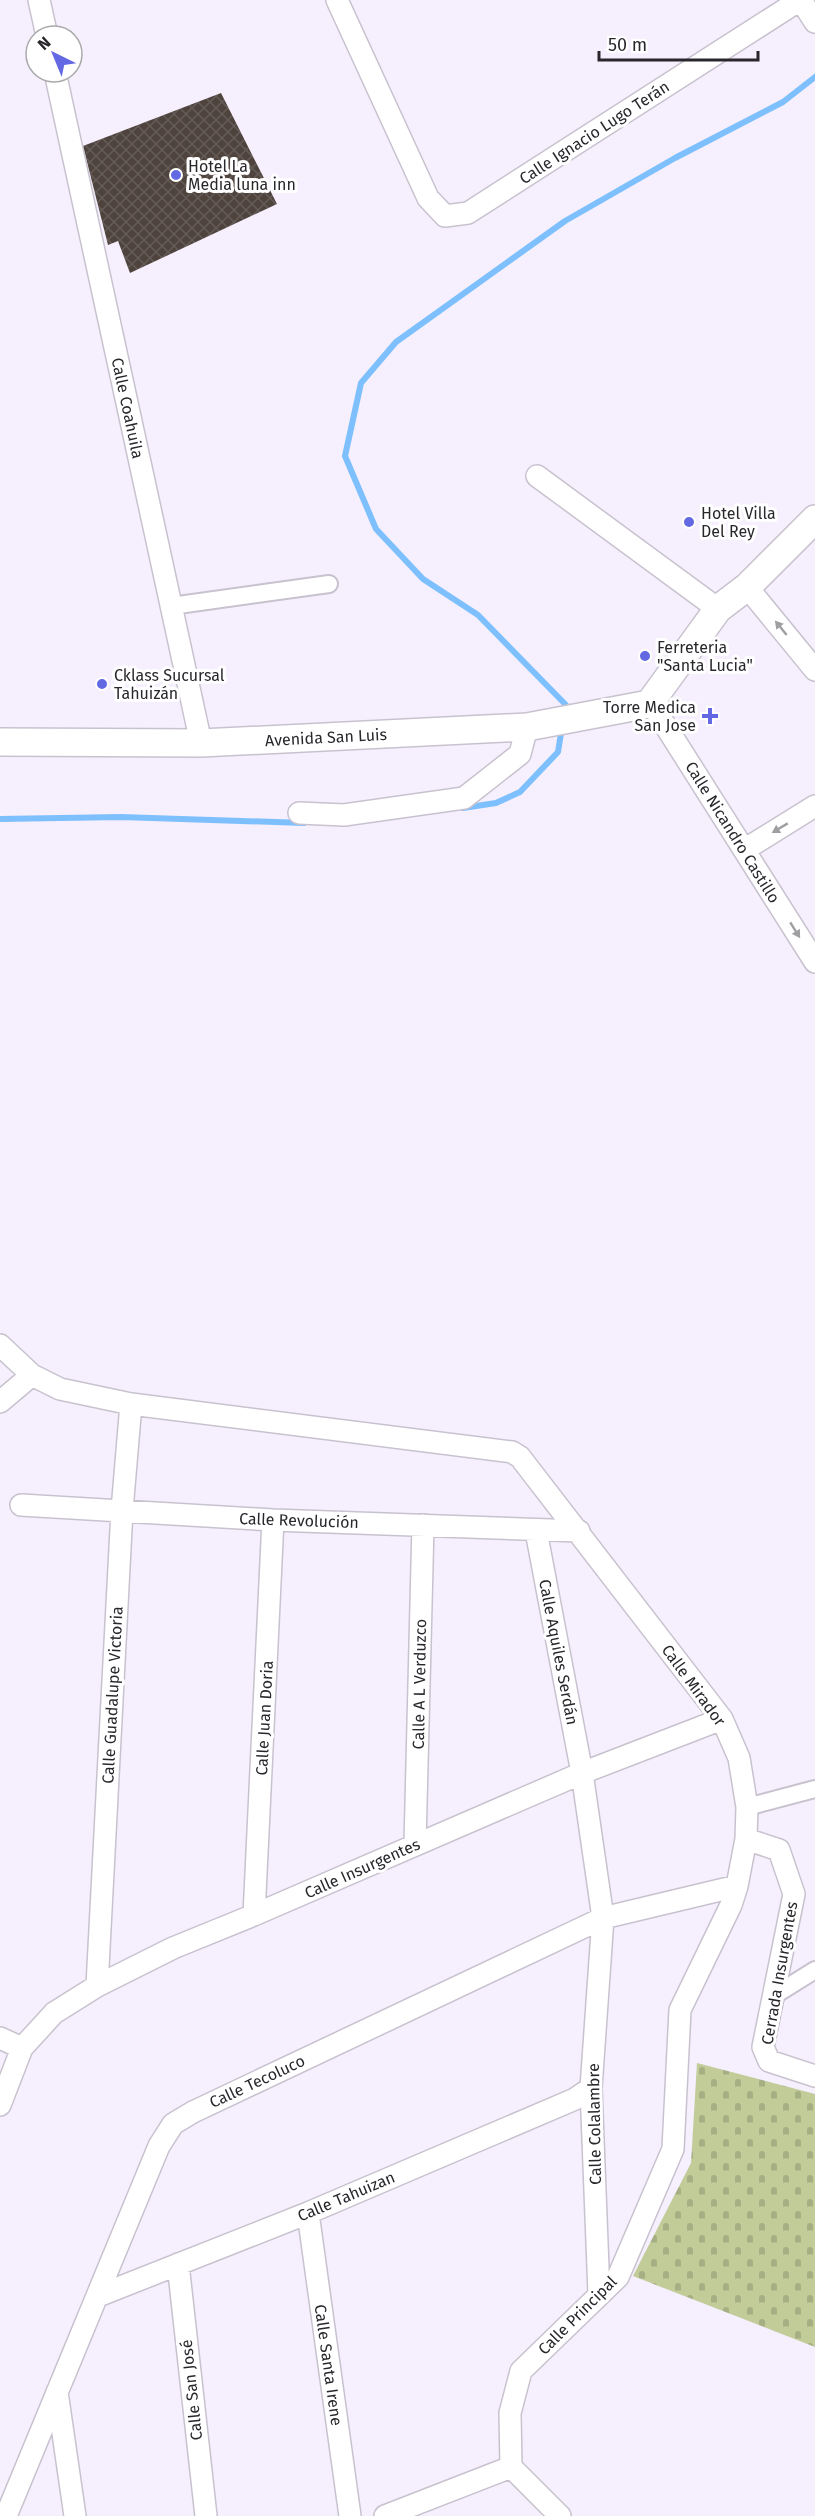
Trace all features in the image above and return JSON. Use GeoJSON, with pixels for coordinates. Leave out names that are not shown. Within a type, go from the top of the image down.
{"type":"FeatureCollection","features":[{"type":"Feature","properties":{"kind":"street"},"geometry":{"type":"LineString","coordinates":[[39,0],[44,24]]}},
{"type":"Feature","properties":{"kind":"street","name":"Calle Ignacio Lugo Terán"},"geometry":{"type":"LineString","coordinates":[[338,0],[428,198],[445,216],[468,213],[800,0]]}},
{"type":"Feature","properties":{"kind":"street"},"geometry":{"type":"LineString","coordinates":[[800,0],[814,21]]}},
{"type":"Feature","properties":{"kind":"street","name":"Calle Coahuila"},"geometry":{"type":"LineString","coordinates":[[58,84],[201,743]]}},
{"type":"Feature","properties":{"kind":"street"},"geometry":{"type":"LineString","coordinates":[[537,476],[718,609]]}},
{"type":"Feature","properties":{"kind":"street"},"geometry":{"type":"LineString","coordinates":[[650,703],[718,609],[747,587],[815,519]]}},
{"type":"Feature","properties":{"kind":"street"},"geometry":{"type":"LineString","coordinates":[[171,606],[329,584]]}},
{"type":"Feature","properties":{"kind":"street"},"geometry":{"type":"LineString","coordinates":[[747,587],[815,670]]}},
{"type":"Feature","properties":{"kind":"street","name":"Avenida San Luis"},"geometry":{"type":"LineString","coordinates":[[0,742],[201,743],[533,727],[650,703]]}},
{"type":"Feature","properties":{"kind":"street","name":"Calle Nicandro Castillo"},"geometry":{"type":"LineString","coordinates":[[650,703],[815,962]]}},
{"type":"Feature","properties":{"kind":"street"},"geometry":{"type":"LineString","coordinates":[[299,813],[344,815],[464,798],[520,754],[533,727]]}},
{"type":"Feature","properties":{"kind":"street"},"geometry":{"type":"LineString","coordinates":[[744,849],[815,806]]}},
{"type":"Feature","properties":{"kind":"street"},"geometry":{"type":"LineString","coordinates":[[0,1345],[32,1375],[60,1389],[131,1404]]}},
{"type":"Feature","properties":{"kind":"street"},"geometry":{"type":"LineString","coordinates":[[0,1402],[32,1375]]}},
{"type":"Feature","properties":{"kind":"street","name":"Calle Mirador"},"geometry":{"type":"LineString","coordinates":[[131,1404],[512,1452],[520,1457],[579,1531],[722,1719],[739,1758],[747,1807],[746,1839],[731,1905],[680,2010],[676,2098]]}},
{"type":"Feature","properties":{"kind":"street","name":"Calle Guadalupe Victoria"},"geometry":{"type":"LineString","coordinates":[[97,1986],[122,1510],[131,1404]]}},
{"type":"Feature","properties":{"kind":"street","name":"Calle Revolución"},"geometry":{"type":"LineString","coordinates":[[21,1505],[273,1520],[579,1531]]}},
{"type":"Feature","properties":{"kind":"street","name":"Calle Juan Doria"},"geometry":{"type":"LineString","coordinates":[[254,1915],[273,1520]]}},
{"type":"Feature","properties":{"kind":"street","name":"Calle A L Verduzco"},"geometry":{"type":"LineString","coordinates":[[415,1844],[423,1525]]}},
{"type":"Feature","properties":{"kind":"street","name":"Calle Aquiles Serdán"},"geometry":{"type":"LineString","coordinates":[[536,1531],[582,1773],[603,1918]]}},
{"type":"Feature","properties":{"kind":"street","name":"Calle Insurgentes"},"geometry":{"type":"LineString","coordinates":[[22,2048],[54,2013],[97,1986],[173,1948],[582,1773],[722,1719]]}},
{"type":"Feature","properties":{"kind":"street"},"geometry":{"type":"LineString","coordinates":[[747,1807],[815,1790]]}},
{"type":"Feature","properties":{"kind":"street","name":"Cerrada Insurgentes"},"geometry":{"type":"LineString","coordinates":[[746,1839],[779,1850],[794,1893],[763,2047],[769,2061],[815,2076]]}},
{"type":"Feature","properties":{"kind":"street","name":"Calle Tecoluco"},"geometry":{"type":"LineString","coordinates":[[6,2516],[159,2146],[173,2124],[193,2112],[603,1918],[737,1886]]}},
{"type":"Feature","properties":{"kind":"street","name":"Calle Colalambre"},"geometry":{"type":"LineString","coordinates":[[599,2294],[591,2088],[603,1918]]}},
{"type":"Feature","properties":{"kind":"street"},"geometry":{"type":"LineString","coordinates":[[775,1995],[815,1970]]}},
{"type":"Feature","properties":{"kind":"street"},"geometry":{"type":"LineString","coordinates":[[0,2038],[22,2048],[0,2105]]}},
{"type":"Feature","properties":{"kind":"street","name":"Calle Tahuizan"},"geometry":{"type":"LineString","coordinates":[[98,2296],[308,2213],[575,2099],[591,2088]]}},
{"type":"Feature","properties":{"kind":"street","name":"Calle Principal"},"geometry":{"type":"LineString","coordinates":[[511,2467],[510,2413],[521,2371],[618,2277],[673,2149],[676,2098]]}},
{"type":"Feature","properties":{"kind":"street","name":"Calle Santa Irene"},"geometry":{"type":"LineString","coordinates":[[308,2213],[350,2516]]}},
{"type":"Feature","properties":{"kind":"street","name":"Calle San José"},"geometry":{"type":"LineString","coordinates":[[178,2264],[206,2516]]}},
{"type":"Feature","properties":{"kind":"street"},"geometry":{"type":"LineString","coordinates":[[57,2392],[75,2516]]}},
{"type":"Feature","properties":{"kind":"street"},"geometry":{"type":"LineString","coordinates":[[385,2516],[511,2467],[560,2516]]}},
{"type":"Feature","properties":{"kind":"green space"},"geometry":{"type":"Polygon","coordinates":[[[697,2063],[815,2094],[815,2347],[633,2276],[691,2163],[697,2063]]]}},
{"type":"Feature","properties":{"kind":"building","name":"Hotel La Media luna inn"},"geometry":{"type":"Polygon","coordinates":[[[221,93],[277,204],[130,273],[118,241],[108,245],[83,146],[221,93]]]}},
{"type":"Feature","properties":{"kind":"waterway"},"geometry":{"type":"LineString","coordinates":[[565,711],[566,705],[478,615],[423,579],[376,529],[345,456],[361,383],[396,342],[565,221],[675,158],[783,102],[815,77]]}},
{"type":"Feature","properties":{"kind":"waterway"},"geometry":{"type":"LineString","coordinates":[[463,808],[496,803],[520,792],[558,752],[562,727]]}},
{"type":"Feature","properties":{"kind":"waterway"},"geometry":{"type":"LineString","coordinates":[[0,819],[121,817],[304,823]]}},
{"type":"Feature","properties":{"kind":"place","name":"Hotel La Media luna inn"},"geometry":{"type":"Point","coordinates":[176,175]}},
{"type":"Feature","properties":{"kind":"place","name":"Hotel Villa Del Rey"},"geometry":{"type":"Point","coordinates":[689,522]}},
{"type":"Feature","properties":{"kind":"place","name":"Ferreteria \"Santa Lucia\""},"geometry":{"type":"Point","coordinates":[645,656]}},
{"type":"Feature","properties":{"kind":"place","name":"Cklass Sucursal Tahuizán"},"geometry":{"type":"Point","coordinates":[102,684]}},
{"type":"Feature","properties":{"kind":"place","name":"Torre Medica San Jose"},"geometry":{"type":"Point","coordinates":[710,716]}}]}
